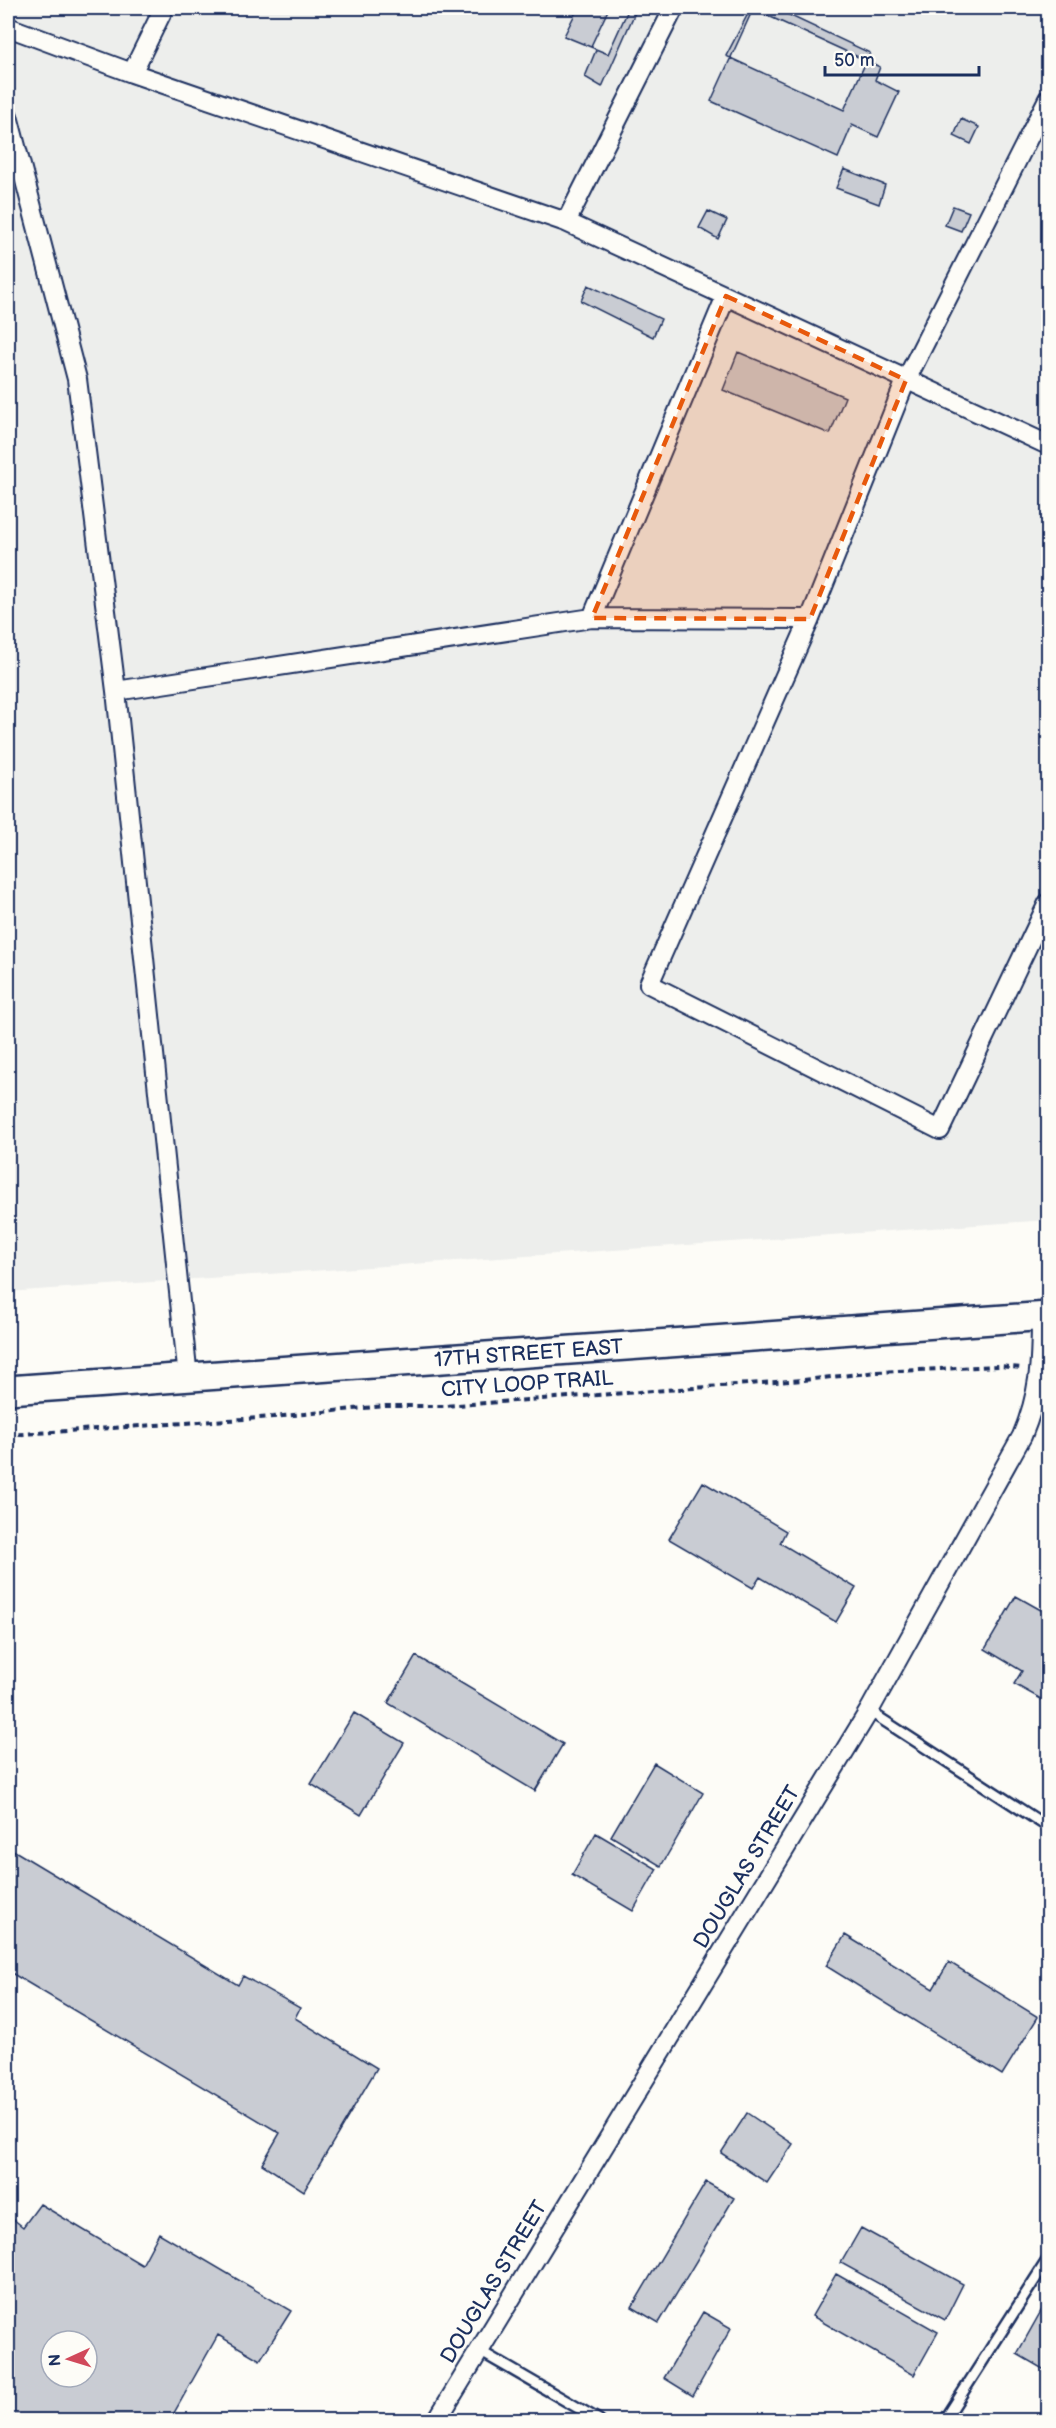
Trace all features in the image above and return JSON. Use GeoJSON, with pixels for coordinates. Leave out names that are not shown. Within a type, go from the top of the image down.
{"type":"FeatureCollection","features":[{"type":"Feature","properties":{"kind":"main road","name":"17TH STREET EAST"},"geometry":{"type":"LineString","coordinates":[[8,1390],[1045,1316]]}},
{"type":"Feature","properties":{"kind":"street"},"geometry":{"type":"LineString","coordinates":[[132,73],[164,8]]}},
{"type":"Feature","properties":{"kind":"street"},"geometry":{"type":"LineString","coordinates":[[566,222],[674,8]]}},
{"type":"Feature","properties":{"kind":"street"},"geometry":{"type":"LineString","coordinates":[[8,27],[132,73],[566,222],[1048,445]]}},
{"type":"Feature","properties":{"kind":"street"},"geometry":{"type":"LineString","coordinates":[[1048,99],[906,380],[810,619],[649,984],[940,1130],[1048,903]]}},
{"type":"Feature","properties":{"kind":"street"},"geometry":{"type":"LineString","coordinates":[[8,116],[77,380],[116,692],[188,1378]]}},
{"type":"Feature","properties":{"kind":"street"},"geometry":{"type":"LineString","coordinates":[[592,618],[726,296]]}},
{"type":"Feature","properties":{"kind":"street"},"geometry":{"type":"LineString","coordinates":[[116,692],[592,618],[810,619]]}},
{"type":"Feature","properties":{"kind":"street","name":"DOUGLAS STREET"},"geometry":{"type":"LineString","coordinates":[[437,2421],[478,2350],[868,1712],[1022,1436],[1035,1405],[1045,1316]]}},
{"type":"Feature","properties":{"kind":"lane"},"geometry":{"type":"LineString","coordinates":[[868,1712],[1048,1827]]}},
{"type":"Feature","properties":{"kind":"lane"},"geometry":{"type":"LineString","coordinates":[[945,2421],[1048,2259]]}},
{"type":"Feature","properties":{"kind":"lane"},"geometry":{"type":"LineString","coordinates":[[478,2350],[599,2421]]}},
{"type":"Feature","properties":{"kind":"path","name":"CITY LOOP TRAIL"},"geometry":{"type":"LineString","coordinates":[[8,1436],[261,1418],[385,1406],[445,1406],[804,1380],[877,1372],[999,1366],[1040,1370]]}},
{"type":"Feature","properties":{"kind":"highlighted area"},"geometry":{"type":"Polygon","coordinates":[[[726,296],[906,380],[810,619],[592,618],[726,296]]]}},
{"type":"Feature","properties":{"kind":"shaded area"},"geometry":{"type":"Polygon","coordinates":[[[8,8],[1048,8],[1048,1220],[8,1292],[8,8]]]}},
{"type":"Feature","properties":{"kind":"building"},"geometry":{"type":"Polygon","coordinates":[[[578,8],[629,8],[608,54],[564,36],[578,8]]]}},
{"type":"Feature","properties":{"kind":"building"},"geometry":{"type":"Polygon","coordinates":[[[609,8],[637,8],[602,87],[585,77],[596,50],[591,46],[609,8]]]}},
{"type":"Feature","properties":{"kind":"building"},"geometry":{"type":"Polygon","coordinates":[[[751,8],[774,8],[870,53],[844,110],[726,56],[751,8]]]}},
{"type":"Feature","properties":{"kind":"building"},"geometry":{"type":"Polygon","coordinates":[[[753,9],[880,67],[875,80],[899,92],[878,137],[852,125],[838,158],[711,101],[753,9]]]}},
{"type":"Feature","properties":{"kind":"building"},"geometry":{"type":"Polygon","coordinates":[[[961,119],[979,127],[971,144],[954,136],[961,119]]]}},
{"type":"Feature","properties":{"kind":"building"},"geometry":{"type":"Polygon","coordinates":[[[844,169],[885,185],[879,204],[836,188],[844,169]]]}},
{"type":"Feature","properties":{"kind":"building"},"geometry":{"type":"Polygon","coordinates":[[[953,206],[969,212],[961,231],[945,225],[953,206]]]}},
{"type":"Feature","properties":{"kind":"building"},"geometry":{"type":"Polygon","coordinates":[[[708,211],[727,220],[718,239],[699,228],[708,211]]]}},
{"type":"Feature","properties":{"kind":"building"},"geometry":{"type":"Polygon","coordinates":[[[588,285],[661,319],[653,337],[581,301],[588,285]]]}},
{"type":"Feature","properties":{"kind":"building"},"geometry":{"type":"Polygon","coordinates":[[[738,352],[845,397],[830,434],[723,390],[738,352]]]}},
{"type":"Feature","properties":{"kind":"building"},"geometry":{"type":"Polygon","coordinates":[[[703,1482],[786,1531],[780,1543],[856,1588],[836,1622],[760,1577],[753,1588],[669,1539],[703,1482]]]}},
{"type":"Feature","properties":{"kind":"building"},"geometry":{"type":"Polygon","coordinates":[[[1016,1596],[1048,1614],[1048,1703],[1014,1684],[1022,1671],[985,1649],[1016,1596]]]}},
{"type":"Feature","properties":{"kind":"building"},"geometry":{"type":"Polygon","coordinates":[[[416,1656],[563,1744],[535,1791],[388,1703],[416,1656]]]}},
{"type":"Feature","properties":{"kind":"building"},"geometry":{"type":"Polygon","coordinates":[[[354,1713],[404,1743],[361,1815],[311,1784],[354,1713]]]}},
{"type":"Feature","properties":{"kind":"building"},"geometry":{"type":"Polygon","coordinates":[[[654,1763],[703,1793],[661,1866],[611,1836],[654,1763]]]}},
{"type":"Feature","properties":{"kind":"building"},"geometry":{"type":"Polygon","coordinates":[[[596,1833],[657,1869],[633,1911],[572,1875],[596,1833]]]}},
{"type":"Feature","properties":{"kind":"building"},"geometry":{"type":"Polygon","coordinates":[[[8,1847],[238,1985],[243,1976],[300,2008],[295,2018],[377,2068],[304,2191],[262,2164],[280,2133],[8,1971],[8,1847]]]}},
{"type":"Feature","properties":{"kind":"building"},"geometry":{"type":"Polygon","coordinates":[[[845,1935],[933,1989],[949,1962],[1038,2017],[1002,2075],[826,1966],[845,1935]]]}},
{"type":"Feature","properties":{"kind":"building"},"geometry":{"type":"Polygon","coordinates":[[[747,2113],[793,2144],[767,2183],[721,2153],[747,2113]]]}},
{"type":"Feature","properties":{"kind":"building"},"geometry":{"type":"Polygon","coordinates":[[[706,2182],[734,2198],[659,2323],[632,2307],[706,2182]]]}},
{"type":"Feature","properties":{"kind":"building"},"geometry":{"type":"Polygon","coordinates":[[[40,2204],[142,2265],[159,2233],[291,2311],[260,2360],[218,2335],[170,2420],[8,2420],[8,2255],[14,2246],[8,2241],[8,2215],[23,2227],[40,2204]]]}},
{"type":"Feature","properties":{"kind":"building"},"geometry":{"type":"Polygon","coordinates":[[[861,2228],[963,2284],[945,2320],[841,2263],[861,2228]]]}},
{"type":"Feature","properties":{"kind":"building"},"geometry":{"type":"Polygon","coordinates":[[[836,2274],[938,2332],[914,2375],[812,2316],[836,2274]]]}},
{"type":"Feature","properties":{"kind":"building"},"geometry":{"type":"Polygon","coordinates":[[[1045,2304],[1048,2306],[1048,2372],[1017,2354],[1045,2304]]]}},
{"type":"Feature","properties":{"kind":"building"},"geometry":{"type":"Polygon","coordinates":[[[703,2312],[731,2328],[693,2396],[664,2378],[703,2312]]]}}]}
